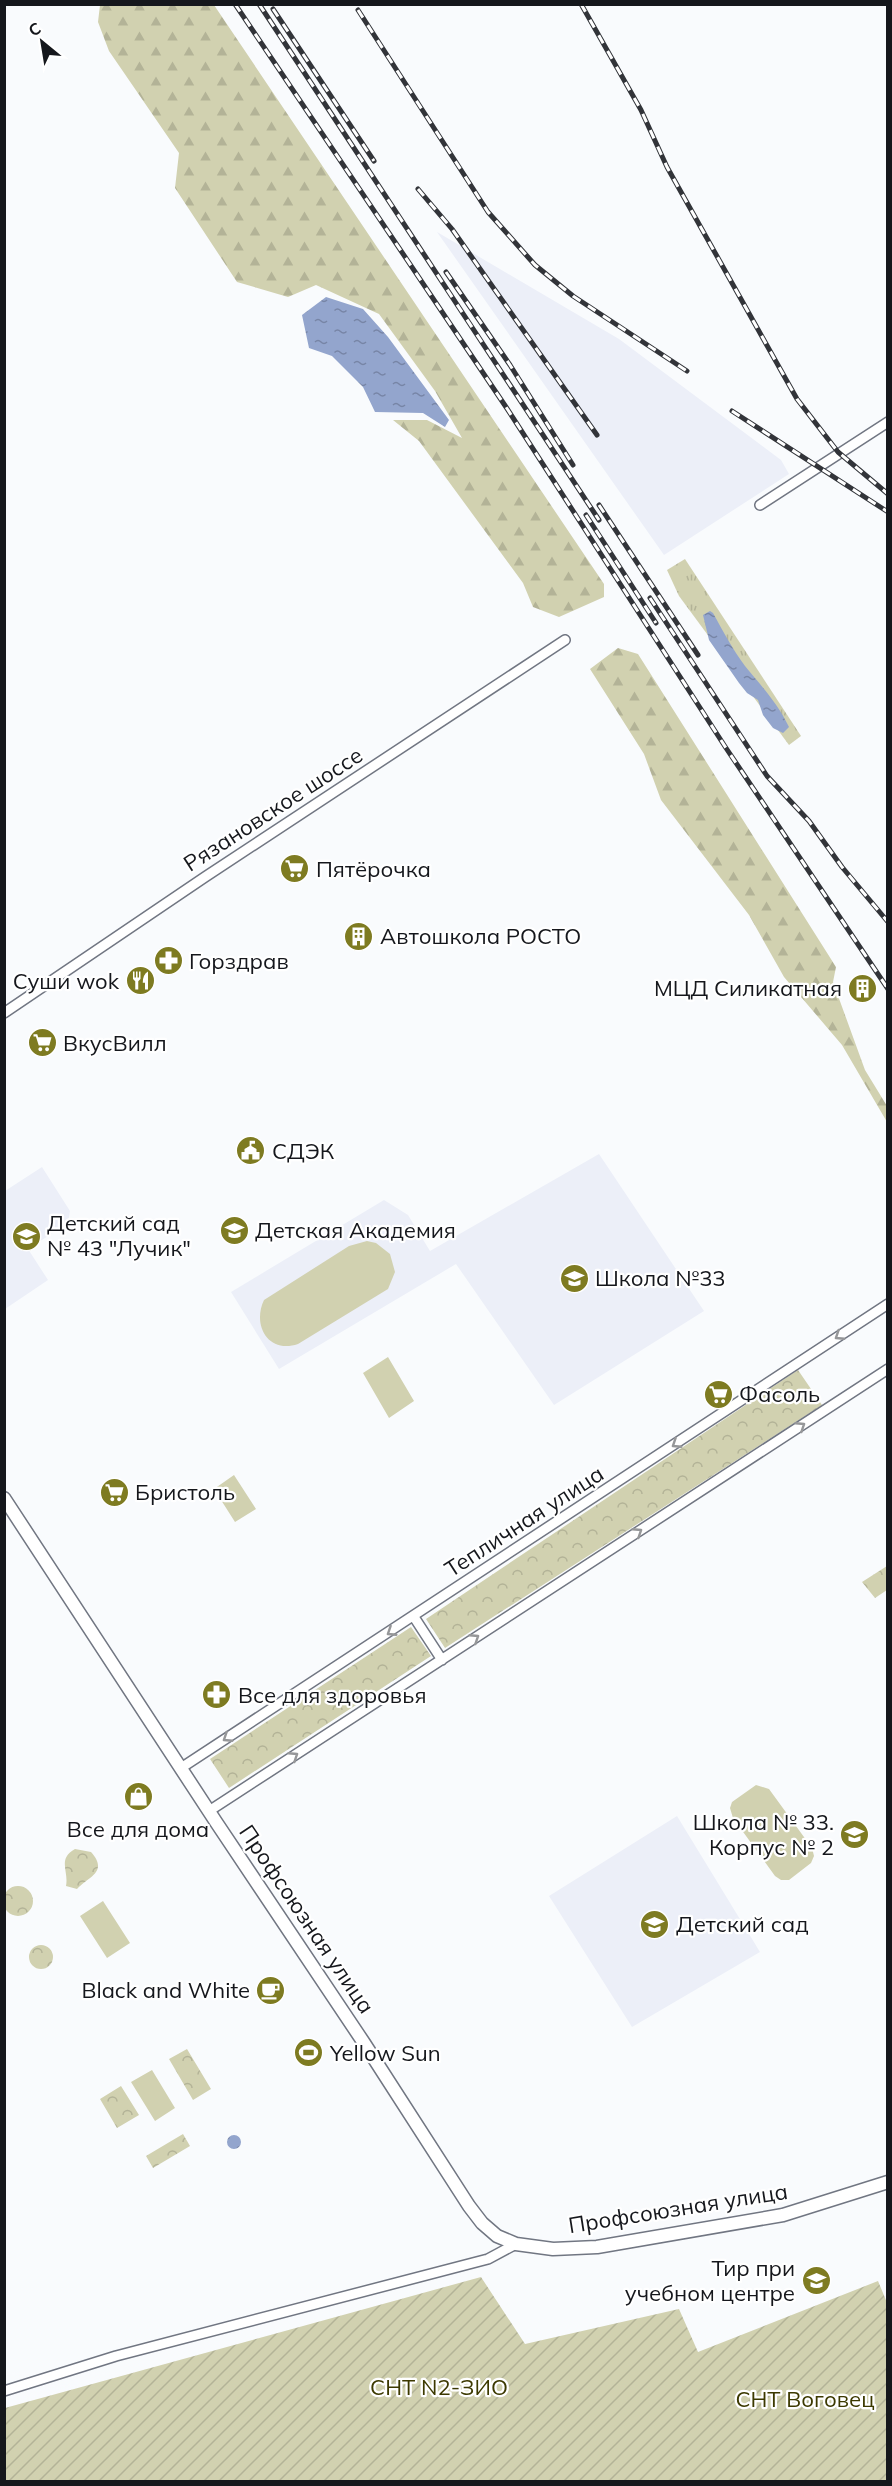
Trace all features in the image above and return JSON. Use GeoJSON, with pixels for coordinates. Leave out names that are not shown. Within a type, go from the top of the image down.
{"type":"FeatureCollection","features":[{"type":"Feature","properties":{"kind":"main road","name":"Профсоюзная улица"},"geometry":{"type":"LineString","coordinates":[[4,1498],[469,2206],[482,2223],[497,2236],[516,2244],[553,2249],[597,2247],[783,2215],[888,2182]]}},
{"type":"Feature","properties":{"kind":"street"},"geometry":{"type":"LineString","coordinates":[[760,505],[824,461],[888,422]]}},
{"type":"Feature","properties":{"kind":"street","name":"Рязановское шоссе"},"geometry":{"type":"LineString","coordinates":[[4,1012],[566,640]]}},
{"type":"Feature","properties":{"kind":"street","name":"Тепличная улица"},"geometry":{"type":"LineString","coordinates":[[181,1768],[888,1304]]}},
{"type":"Feature","properties":{"kind":"street"},"geometry":{"type":"LineString","coordinates":[[209,1811],[888,1369]]}},
{"type":"Feature","properties":{"kind":"street"},"geometry":{"type":"LineString","coordinates":[[414,1617],[442,1660]]}},
{"type":"Feature","properties":{"kind":"street"},"geometry":{"type":"LineString","coordinates":[[4,2391],[116,2356],[488,2259],[516,2244]]}},
{"type":"Feature","properties":{"kind":"shaded area"},"geometry":{"type":"Polygon","coordinates":[[[437,232],[619,339],[781,460],[789,474],[664,555],[437,232]]]}},
{"type":"Feature","properties":{"kind":"shaded area","name":"Школа №33"},"geometry":{"type":"Polygon","coordinates":[[[599,1154],[704,1311],[554,1405],[456,1264],[279,1369],[231,1292],[384,1200],[408,1215],[430,1251],[599,1154]]]}},
{"type":"Feature","properties":{"kind":"shaded area","name":"Детский сад № 43 \"Лучик\""},"geometry":{"type":"Polygon","coordinates":[[[42,1167],[70,1211],[68,1223],[28,1249],[48,1280],[5,1309],[5,1191],[42,1167]]]}},
{"type":"Feature","properties":{"kind":"shaded area","name":"Детский сад"},"geometry":{"type":"Polygon","coordinates":[[[677,1816],[760,1952],[632,2027],[549,1896],[677,1816]]]}},
{"type":"Feature","properties":{"kind":"green space"},"geometry":{"type":"Polygon","coordinates":[[[100,5],[214,5],[604,584],[604,597],[559,617],[533,607],[523,583],[419,441],[393,420],[427,420],[462,438],[435,391],[379,314],[316,285],[288,297],[237,282],[175,188],[179,153],[109,51],[98,22],[100,5]]]}},
{"type":"Feature","properties":{"kind":"green space"},"geometry":{"type":"Polygon","coordinates":[[[685,559],[801,736],[789,745],[679,596],[667,570],[685,559]]]}},
{"type":"Feature","properties":{"kind":"green space"},"geometry":{"type":"Polygon","coordinates":[[[618,648],[638,654],[836,967],[833,982],[865,1070],[887,1106],[887,1122],[842,1045],[784,977],[749,915],[661,800],[644,754],[590,669],[618,648]]]}},
{"type":"Feature","properties":{"kind":"green space"},"geometry":{"type":"Polygon","coordinates":[[[367,1241],[376,1243],[390,1254],[395,1272],[388,1289],[298,1344],[278,1345],[265,1335],[260,1319],[264,1300],[349,1246],[367,1241]]]}},
{"type":"Feature","properties":{"kind":"green space"},"geometry":{"type":"Polygon","coordinates":[[[388,1357],[414,1401],[389,1418],[363,1373],[388,1357]]]}},
{"type":"Feature","properties":{"kind":"green space"},"geometry":{"type":"Polygon","coordinates":[[[798,1370],[822,1405],[445,1648],[426,1619],[798,1370]]]}},
{"type":"Feature","properties":{"kind":"green space"},"geometry":{"type":"Polygon","coordinates":[[[234,1475],[256,1509],[235,1522],[214,1489],[234,1475]]]}},
{"type":"Feature","properties":{"kind":"green space"},"geometry":{"type":"Polygon","coordinates":[[[887,1566],[887,1590],[875,1598],[862,1582],[887,1566]]]}},
{"type":"Feature","properties":{"kind":"green space"},"geometry":{"type":"Polygon","coordinates":[[[411,1627],[431,1656],[229,1788],[210,1759],[411,1627]]]}},
{"type":"Feature","properties":{"kind":"green space"},"geometry":{"type":"Polygon","coordinates":[[[756,1785],[769,1789],[812,1848],[814,1856],[811,1863],[789,1880],[781,1880],[775,1876],[733,1818],[730,1808],[732,1802],[756,1785]]]}},
{"type":"Feature","properties":{"kind":"green space"},"geometry":{"type":"Polygon","coordinates":[[[75,1849],[91,1852],[98,1865],[95,1874],[77,1889],[66,1886],[65,1866],[66,1857],[75,1849]]]}},
{"type":"Feature","properties":{"kind":"green space"},"geometry":{"type":"Polygon","coordinates":[[[18,1886],[29,1890],[33,1901],[29,1912],[18,1916],[7,1912],[3,1901],[7,1890],[18,1886]]]}},
{"type":"Feature","properties":{"kind":"green space"},"geometry":{"type":"Polygon","coordinates":[[[103,1901],[130,1943],[107,1958],[80,1916],[103,1901]]]}},
{"type":"Feature","properties":{"kind":"green space"},"geometry":{"type":"Polygon","coordinates":[[[41,1945],[46,1946],[52,1952],[52,1962],[46,1968],[41,1969],[36,1968],[30,1962],[29,1957],[30,1952],[36,1946],[41,1945]]]}},
{"type":"Feature","properties":{"kind":"green space"},"geometry":{"type":"Polygon","coordinates":[[[187,2049],[211,2089],[193,2100],[169,2059],[187,2049]]]}},
{"type":"Feature","properties":{"kind":"green space"},"geometry":{"type":"Polygon","coordinates":[[[152,2070],[175,2108],[155,2121],[131,2082],[152,2070]]]}},
{"type":"Feature","properties":{"kind":"green space"},"geometry":{"type":"Polygon","coordinates":[[[121,2086],[139,2115],[117,2128],[100,2099],[121,2086]]]}},
{"type":"Feature","properties":{"kind":"green space"},"geometry":{"type":"Polygon","coordinates":[[[183,2134],[190,2146],[153,2168],[146,2156],[183,2134]]]}},
{"type":"Feature","properties":{"kind":"green space","name":"СНТ N2-ЗИО"},"geometry":{"type":"Polygon","coordinates":[[[481,2277],[525,2344],[679,2309],[698,2352],[878,2281],[888,2305],[887,2481],[5,2481],[5,2408],[481,2277]]]}},
{"type":"Feature","properties":{"kind":"water"},"geometry":{"type":"Polygon","coordinates":[[[326,297],[363,309],[388,337],[449,420],[445,427],[423,413],[375,412],[363,387],[332,356],[309,348],[302,315],[326,297]]]}},
{"type":"Feature","properties":{"kind":"water"},"geometry":{"type":"Polygon","coordinates":[[[710,611],[741,660],[784,718],[789,727],[783,733],[773,728],[763,715],[758,700],[747,693],[709,640],[703,615],[710,611]]]}},
{"type":"Feature","properties":{"kind":"water"},"geometry":{"type":"Polygon","coordinates":[[[231,2135],[237,2135],[241,2142],[237,2149],[231,2149],[227,2145],[227,2139],[231,2135]]]}},
{"type":"Feature","properties":{"kind":"railway"},"geometry":{"type":"LineString","coordinates":[[235,4],[506,407],[726,748],[888,989]]}},
{"type":"Feature","properties":{"kind":"railway"},"geometry":{"type":"LineString","coordinates":[[259,4],[599,520]]}},
{"type":"Feature","properties":{"kind":"railway"},"geometry":{"type":"LineString","coordinates":[[581,4],[641,110],[667,167],[797,399],[838,452],[888,494]]}},
{"type":"Feature","properties":{"kind":"railway"},"geometry":{"type":"LineString","coordinates":[[273,9],[374,161]]}},
{"type":"Feature","properties":{"kind":"railway"},"geometry":{"type":"LineString","coordinates":[[358,10],[488,212],[535,265],[573,296],[687,371]]}},
{"type":"Feature","properties":{"kind":"railway"},"geometry":{"type":"LineString","coordinates":[[418,189],[452,229],[597,435]]}},
{"type":"Feature","properties":{"kind":"railway"},"geometry":{"type":"LineString","coordinates":[[446,272],[510,365],[573,465]]}},
{"type":"Feature","properties":{"kind":"railway"},"geometry":{"type":"LineString","coordinates":[[732,411],[888,512]]}},
{"type":"Feature","properties":{"kind":"railway"},"geometry":{"type":"LineString","coordinates":[[599,505],[698,655]]}},
{"type":"Feature","properties":{"kind":"railway"},"geometry":{"type":"LineString","coordinates":[[586,515],[656,623]]}},
{"type":"Feature","properties":{"kind":"railway"},"geometry":{"type":"LineString","coordinates":[[650,598],[767,776],[809,821],[842,867],[888,922]]}},
{"type":"Feature","properties":{"kind":"place","name":"Пятёрочка"},"geometry":{"type":"Point","coordinates":[295,869]}},
{"type":"Feature","properties":{"kind":"place","name":"Автошкола РОСТО"},"geometry":{"type":"Point","coordinates":[359,936]}},
{"type":"Feature","properties":{"kind":"place","name":"Горздрав"},"geometry":{"type":"Point","coordinates":[168,961]}},
{"type":"Feature","properties":{"kind":"place","name":"Суши wok"},"geometry":{"type":"Point","coordinates":[140,981]}},
{"type":"Feature","properties":{"kind":"place","name":"МЦД Силикатная"},"geometry":{"type":"Point","coordinates":[863,988]}},
{"type":"Feature","properties":{"kind":"place","name":"ВкусВилл"},"geometry":{"type":"Point","coordinates":[42,1043]}},
{"type":"Feature","properties":{"kind":"place","name":"СДЭК"},"geometry":{"type":"Point","coordinates":[251,1151]}},
{"type":"Feature","properties":{"kind":"place","name":"Детская Академия"},"geometry":{"type":"Point","coordinates":[234,1230]}},
{"type":"Feature","properties":{"kind":"place","name":"Детский сад № 43 \"Лучик\""},"geometry":{"type":"Point","coordinates":[26,1236]}},
{"type":"Feature","properties":{"kind":"place","name":"Школа №33"},"geometry":{"type":"Point","coordinates":[574,1278]}},
{"type":"Feature","properties":{"kind":"place","name":"Фасоль"},"geometry":{"type":"Point","coordinates":[718,1394]}},
{"type":"Feature","properties":{"kind":"place","name":"Бристоль"},"geometry":{"type":"Point","coordinates":[114,1492]}},
{"type":"Feature","properties":{"kind":"place","name":"Все для здоровья"},"geometry":{"type":"Point","coordinates":[217,1695]}},
{"type":"Feature","properties":{"kind":"place","name":"Все для дома"},"geometry":{"type":"Point","coordinates":[138,1797]}},
{"type":"Feature","properties":{"kind":"place","name":"Школа № 33. Корпус № 2"},"geometry":{"type":"Point","coordinates":[855,1835]}},
{"type":"Feature","properties":{"kind":"place","name":"Детский сад"},"geometry":{"type":"Point","coordinates":[655,1924]}},
{"type":"Feature","properties":{"kind":"place","name":"Black and White"},"geometry":{"type":"Point","coordinates":[271,1990]}},
{"type":"Feature","properties":{"kind":"place","name":"Yellow Sun"},"geometry":{"type":"Point","coordinates":[309,2053]}},
{"type":"Feature","properties":{"kind":"place","name":"Тир при учебном центре"},"geometry":{"type":"Point","coordinates":[816,2281]}},
{"type":"Feature","properties":{"kind":"park label","name":"СНТ Воговец"},"geometry":{"type":"Point","coordinates":[805,2399]}}]}
